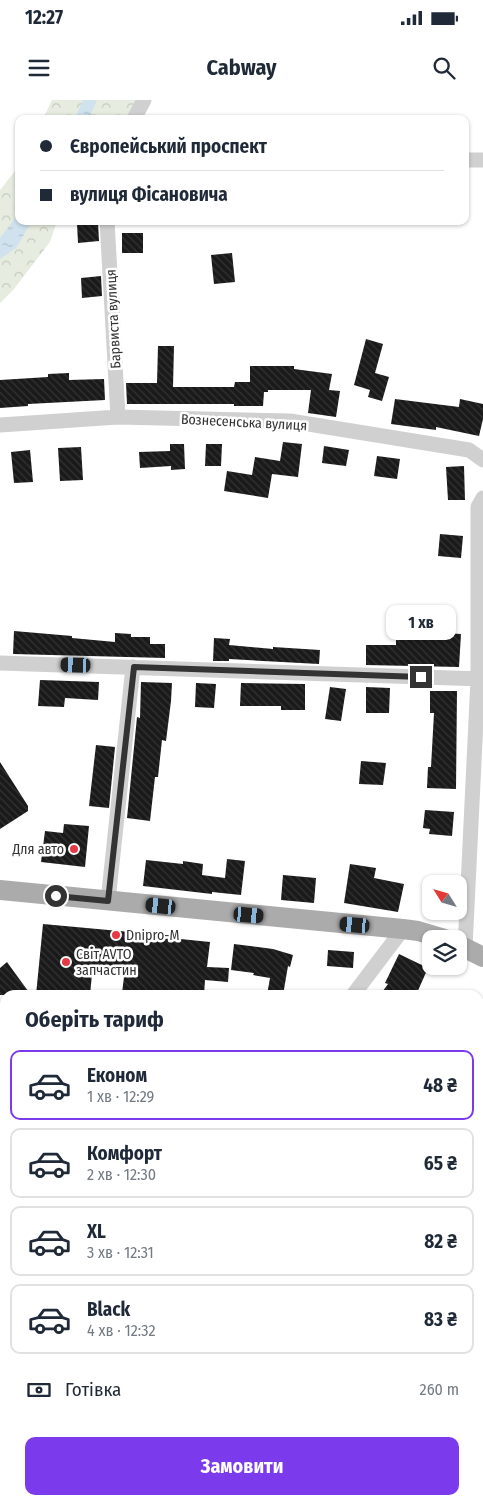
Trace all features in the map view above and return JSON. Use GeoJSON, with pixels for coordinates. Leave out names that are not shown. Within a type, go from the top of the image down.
{"type":"FeatureCollection","features":[{"type":"Feature","properties":{"kind":"main road"},"geometry":{"type":"LineString","coordinates":[[0,890],[422,932]]}},
{"type":"Feature","properties":{"kind":"main road"},"geometry":{"type":"LineString","coordinates":[[467,949],[483,957]]}},
{"type":"Feature","properties":{"kind":"street"},"geometry":{"type":"LineString","coordinates":[[136,115],[144,100]]}},
{"type":"Feature","properties":{"kind":"street"},"geometry":{"type":"LineString","coordinates":[[469,160],[483,160]]}},
{"type":"Feature","properties":{"kind":"street","name":"Барвиста вулиця"},"geometry":{"type":"LineString","coordinates":[[107,225],[118,417]]}},
{"type":"Feature","properties":{"kind":"street","name":"Вознесенська вулиця"},"geometry":{"type":"LineString","coordinates":[[0,425],[118,417],[290,421],[469,450],[483,460]]}},
{"type":"Feature","properties":{"kind":"street"},"geometry":{"type":"LineString","coordinates":[[463,930],[481,679],[478,507],[483,498]]}},
{"type":"Feature","properties":{"kind":"street"},"geometry":{"type":"LineString","coordinates":[[0,663],[481,679]]}},
{"type":"Feature","properties":{"kind":"street"},"geometry":{"type":"LineString","coordinates":[[108,901],[134,667]]}},
{"type":"Feature","properties":{"kind":"street"},"geometry":{"type":"LineString","coordinates":[[357,990],[403,929]]}},
{"type":"Feature","properties":{"kind":"green space"},"geometry":{"type":"Polygon","coordinates":[[[52,100],[137,100],[128,115],[45,115],[52,100]]]}},
{"type":"Feature","properties":{"kind":"green space"},"geometry":{"type":"Polygon","coordinates":[[[15,171],[15,225],[56,225],[50,242],[14,289],[0,303],[0,190],[15,171]]]}},
{"type":"Feature","properties":{"kind":"water"},"geometry":{"type":"Polygon","coordinates":[[[83,100],[97,100],[91,115],[77,115],[83,100]]]}},
{"type":"Feature","properties":{"kind":"water"},"geometry":{"type":"Polygon","coordinates":[[[15,218],[15,225],[30,225],[16,248],[0,259],[0,238],[15,218]]]}},
{"type":"Feature","properties":{"kind":"building"},"geometry":{"type":"Polygon","coordinates":[[[77,225],[98,225],[99,241],[78,243],[77,225]]]}},
{"type":"Feature","properties":{"kind":"building"},"geometry":{"type":"Polygon","coordinates":[[[122,233],[143,233],[143,253],[122,253],[122,233]]]}},
{"type":"Feature","properties":{"kind":"building"},"geometry":{"type":"Polygon","coordinates":[[[232,253],[235,282],[214,284],[211,255],[232,253]]]}},
{"type":"Feature","properties":{"kind":"building"},"geometry":{"type":"Polygon","coordinates":[[[101,276],[102,296],[82,298],[81,278],[101,276]]]}},
{"type":"Feature","properties":{"kind":"building"},"geometry":{"type":"Polygon","coordinates":[[[366,339],[383,344],[375,373],[389,377],[382,401],[368,397],[370,390],[354,385],[366,339]]]}},
{"type":"Feature","properties":{"kind":"building"},"geometry":{"type":"Polygon","coordinates":[[[158,346],[174,346],[173,387],[234,387],[235,382],[250,382],[250,366],[294,366],[294,369],[332,374],[329,390],[340,391],[336,417],[308,413],[311,390],[268,390],[268,392],[264,392],[263,406],[234,406],[234,404],[127,404],[126,383],[157,383],[158,346]]]}},
{"type":"Feature","properties":{"kind":"building"},"geometry":{"type":"Polygon","coordinates":[[[69,373],[69,380],[104,379],[105,400],[28,404],[28,406],[0,408],[0,380],[48,377],[48,374],[69,373]]]}},
{"type":"Feature","properties":{"kind":"building"},"geometry":{"type":"Polygon","coordinates":[[[395,399],[459,407],[460,399],[483,404],[483,419],[479,436],[436,427],[436,430],[391,424],[395,399]]]}},
{"type":"Feature","properties":{"kind":"building"},"geometry":{"type":"Polygon","coordinates":[[[283,442],[302,444],[298,477],[272,474],[268,498],[224,491],[227,471],[252,475],[255,457],[280,461],[283,442]]]}},
{"type":"Feature","properties":{"kind":"building"},"geometry":{"type":"Polygon","coordinates":[[[170,444],[184,444],[185,469],[171,470],[171,466],[140,468],[139,452],[170,451],[170,444]]]}},
{"type":"Feature","properties":{"kind":"building"},"geometry":{"type":"Polygon","coordinates":[[[206,444],[222,444],[221,466],[205,466],[206,444]]]}},
{"type":"Feature","properties":{"kind":"building"},"geometry":{"type":"Polygon","coordinates":[[[324,446],[349,450],[346,466],[322,463],[324,446]]]}},
{"type":"Feature","properties":{"kind":"building"},"geometry":{"type":"Polygon","coordinates":[[[81,447],[83,480],[60,481],[58,448],[81,447]]]}},
{"type":"Feature","properties":{"kind":"building"},"geometry":{"type":"Polygon","coordinates":[[[30,450],[33,482],[14,483],[11,452],[30,450]]]}},
{"type":"Feature","properties":{"kind":"building"},"geometry":{"type":"Polygon","coordinates":[[[377,456],[400,459],[397,479],[374,476],[377,456]]]}},
{"type":"Feature","properties":{"kind":"building"},"geometry":{"type":"Polygon","coordinates":[[[464,466],[465,500],[448,500],[446,467],[464,466]]]}},
{"type":"Feature","properties":{"kind":"building"},"geometry":{"type":"Polygon","coordinates":[[[440,534],[463,536],[461,558],[438,556],[440,534]]]}},
{"type":"Feature","properties":{"kind":"building"},"geometry":{"type":"Polygon","coordinates":[[[14,631],[115,642],[115,633],[131,634],[131,637],[150,637],[150,644],[165,644],[165,658],[13,654],[14,631]]]}},
{"type":"Feature","properties":{"kind":"building"},"geometry":{"type":"Polygon","coordinates":[[[430,632],[461,634],[459,667],[366,665],[366,645],[396,645],[396,634],[430,634],[430,632]]]}},
{"type":"Feature","properties":{"kind":"building"},"geometry":{"type":"Polygon","coordinates":[[[214,638],[230,639],[229,645],[273,649],[273,647],[320,650],[319,664],[229,659],[229,661],[213,661],[214,638]]]}},
{"type":"Feature","properties":{"kind":"building"},"geometry":{"type":"Polygon","coordinates":[[[40,680],[99,682],[98,700],[65,698],[64,707],[38,706],[40,680]]]}},
{"type":"Feature","properties":{"kind":"building"},"geometry":{"type":"Polygon","coordinates":[[[141,682],[172,683],[166,741],[162,740],[158,777],[155,777],[150,821],[127,818],[137,717],[140,718],[141,682]]]}},
{"type":"Feature","properties":{"kind":"building"},"geometry":{"type":"Polygon","coordinates":[[[196,683],[216,684],[214,708],[195,707],[196,683]]]}},
{"type":"Feature","properties":{"kind":"building"},"geometry":{"type":"Polygon","coordinates":[[[241,683],[305,684],[305,710],[281,710],[281,706],[240,706],[241,683]]]}},
{"type":"Feature","properties":{"kind":"building"},"geometry":{"type":"Polygon","coordinates":[[[330,687],[346,689],[341,721],[325,719],[330,687]]]}},
{"type":"Feature","properties":{"kind":"building"},"geometry":{"type":"Polygon","coordinates":[[[366,687],[390,688],[389,713],[366,713],[366,687]]]}},
{"type":"Feature","properties":{"kind":"building"},"geometry":{"type":"Polygon","coordinates":[[[430,691],[457,691],[456,789],[427,788],[428,767],[431,767],[434,713],[430,713],[430,691]]]}},
{"type":"Feature","properties":{"kind":"building"},"geometry":{"type":"Polygon","coordinates":[[[96,745],[115,747],[109,808],[89,806],[96,745]]]}},
{"type":"Feature","properties":{"kind":"building"},"geometry":{"type":"Polygon","coordinates":[[[361,761],[386,763],[383,785],[359,784],[361,761]]]}},
{"type":"Feature","properties":{"kind":"building"},"geometry":{"type":"Polygon","coordinates":[[[0,762],[28,806],[28,811],[0,829],[0,762]]]}},
{"type":"Feature","properties":{"kind":"building"},"geometry":{"type":"Polygon","coordinates":[[[425,810],[454,812],[452,836],[429,834],[430,829],[423,828],[425,810]]]}},
{"type":"Feature","properties":{"kind":"building","name":"Для авто"},"geometry":{"type":"Polygon","coordinates":[[[64,824],[89,826],[85,867],[41,862],[45,831],[63,833],[64,824]]]}},
{"type":"Feature","properties":{"kind":"building"},"geometry":{"type":"Polygon","coordinates":[[[227,859],[245,861],[241,895],[212,892],[212,894],[143,886],[146,860],[183,864],[183,861],[203,864],[202,875],[225,878],[227,859]]]}},
{"type":"Feature","properties":{"kind":"building"},"geometry":{"type":"Polygon","coordinates":[[[350,864],[376,868],[374,878],[404,884],[398,912],[344,903],[350,864]]]}},
{"type":"Feature","properties":{"kind":"building"},"geometry":{"type":"Polygon","coordinates":[[[283,875],[316,878],[314,903],[281,900],[283,875]]]}},
{"type":"Feature","properties":{"kind":"building"},"geometry":{"type":"Polygon","coordinates":[[[43,924],[141,933],[141,935],[210,942],[207,967],[229,968],[228,982],[205,980],[204,990],[122,990],[124,977],[92,974],[90,990],[36,990],[43,924]]]}},
{"type":"Feature","properties":{"kind":"building"},"geometry":{"type":"Polygon","coordinates":[[[234,944],[273,949],[293,955],[290,967],[288,966],[284,990],[268,990],[270,978],[253,975],[254,973],[231,970],[234,944]]]}},
{"type":"Feature","properties":{"kind":"building"},"geometry":{"type":"Polygon","coordinates":[[[328,950],[354,952],[353,968],[327,966],[328,950]]]}},
{"type":"Feature","properties":{"kind":"building"},"geometry":{"type":"Polygon","coordinates":[[[399,954],[422,965],[422,975],[425,975],[418,990],[384,990],[388,984],[385,983],[399,954]]]}},
{"type":"Feature","properties":{"kind":"building"},"geometry":{"type":"Polygon","coordinates":[[[7,962],[27,990],[0,990],[0,968],[7,962]]]}},
{"type":"Feature","properties":{"kind":"place","name":"Для авто"},"geometry":{"type":"Point","coordinates":[74,849]}},
{"type":"Feature","properties":{"kind":"place","name":"Dnipro-M"},"geometry":{"type":"Point","coordinates":[116,935]}},
{"type":"Feature","properties":{"kind":"place","name":"Світ AVTO запчастин"},"geometry":{"type":"Point","coordinates":[66,962]}},
{"type":"Feature","properties":{"kind":"route"},"geometry":{"type":"LineString","coordinates":[[56,896],[108,901],[134,667],[421,677]]}}]}
